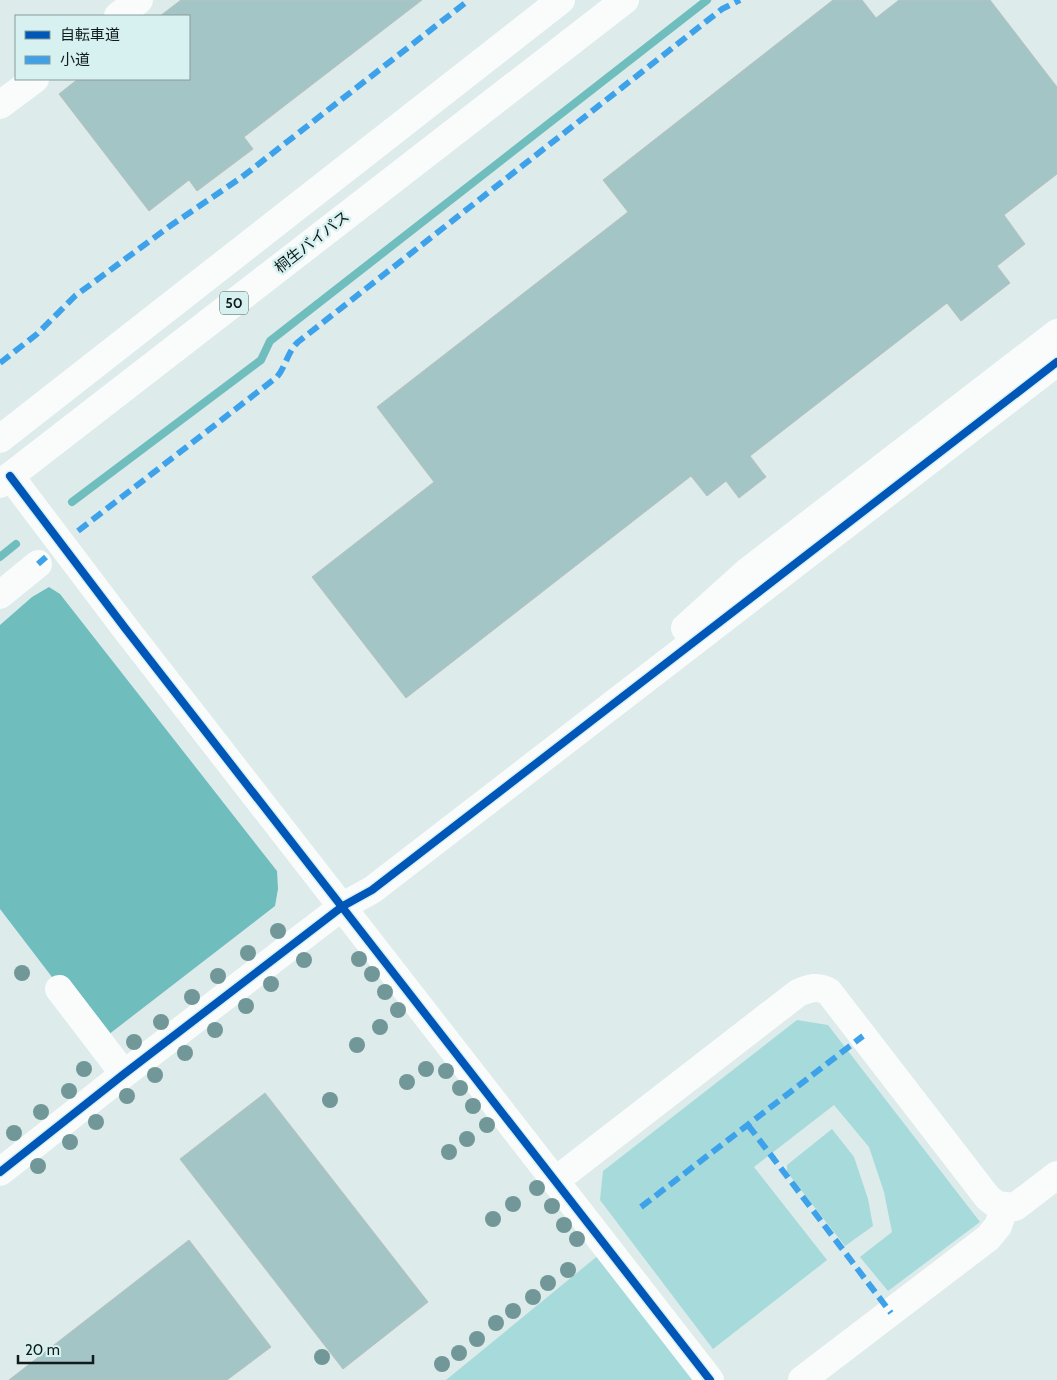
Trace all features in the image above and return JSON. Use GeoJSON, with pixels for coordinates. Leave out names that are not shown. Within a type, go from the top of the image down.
{"type":"FeatureCollection","features":[{"type":"Feature","properties":{"kind":"main road"},"geometry":{"type":"LineString","coordinates":[[119,15],[139,0]]}},
{"type":"Feature","properties":{"kind":"main road","name":"50"},"geometry":{"type":"LineString","coordinates":[[0,439],[561,0]]}},
{"type":"Feature","properties":{"kind":"main road","name":"桐生バイパス"},"geometry":{"type":"LineString","coordinates":[[5,480],[625,0]]}},
{"type":"Feature","properties":{"kind":"main road"},"geometry":{"type":"LineString","coordinates":[[0,105],[34,80]]}},
{"type":"Feature","properties":{"kind":"main road"},"geometry":{"type":"LineString","coordinates":[[343,906],[365,879],[658,652],[748,571],[1057,333]]}},
{"type":"Feature","properties":{"kind":"main road"},"geometry":{"type":"LineString","coordinates":[[0,1172],[343,906],[380,884],[1057,362]]}},
{"type":"Feature","properties":{"kind":"main road"},"geometry":{"type":"LineString","coordinates":[[5,480],[131,635],[710,1380]]}},
{"type":"Feature","properties":{"kind":"main road"},"geometry":{"type":"LineString","coordinates":[[0,595],[38,564]]}},
{"type":"Feature","properties":{"kind":"main road"},"geometry":{"type":"LineString","coordinates":[[555,1181],[798,993],[815,987],[829,992],[988,1198],[1005,1208],[1015,1207],[1057,1175]]}},
{"type":"Feature","properties":{"kind":"main road"},"geometry":{"type":"LineString","coordinates":[[59,989],[124,1074]]}},
{"type":"Feature","properties":{"kind":"main road"},"geometry":{"type":"LineString","coordinates":[[802,1380],[988,1238],[998,1226],[1005,1208]]}},
{"type":"Feature","properties":{"kind":"shaded area"},"geometry":{"type":"Polygon","coordinates":[[[49,587],[60,594],[277,871],[278,889],[275,906],[108,1035],[64,976],[52,977],[0,909],[0,625],[32,597],[49,587]]]}},
{"type":"Feature","properties":{"kind":"shaded area"},"geometry":{"type":"Polygon","coordinates":[[[797,1020],[828,1025],[980,1222],[888,1291],[860,1257],[892,1232],[884,1192],[869,1147],[834,1105],[754,1167],[827,1260],[713,1349],[600,1200],[603,1171],[797,1020]]]}},
{"type":"Feature","properties":{"kind":"shaded area"},"geometry":{"type":"Polygon","coordinates":[[[832,1129],[854,1157],[868,1199],[873,1226],[845,1246],[787,1172],[787,1165],[832,1129]]]}},
{"type":"Feature","properties":{"kind":"shaded area"},"geometry":{"type":"Polygon","coordinates":[[[600,1254],[698,1380],[446,1380],[600,1254]]]}},
{"type":"Feature","properties":{"kind":"building"},"geometry":{"type":"Polygon","coordinates":[[[181,0],[422,0],[244,137],[253,149],[197,191],[189,180],[149,211],[59,94],[77,80],[190,80],[190,15],[161,15],[181,0]]]}},
{"type":"Feature","properties":{"kind":"building"},"geometry":{"type":"Polygon","coordinates":[[[833,0],[862,0],[876,18],[899,0],[990,0],[1057,87],[1057,174],[1004,215],[1025,244],[997,266],[1010,283],[961,321],[947,303],[750,456],[766,477],[739,498],[726,481],[707,496],[691,476],[406,698],[312,577],[434,482],[377,407],[628,212],[603,180],[833,0]]]}},
{"type":"Feature","properties":{"kind":"building"},"geometry":{"type":"Polygon","coordinates":[[[265,1093],[428,1302],[343,1369],[180,1159],[265,1093]]]}},
{"type":"Feature","properties":{"kind":"building"},"geometry":{"type":"Polygon","coordinates":[[[189,1240],[271,1347],[227,1380],[9,1380],[189,1240]]]}},
{"type":"Feature","properties":{"kind":"waterway"},"geometry":{"type":"LineString","coordinates":[[72,502],[261,360],[270,341],[707,0]]}},
{"type":"Feature","properties":{"kind":"waterway"},"geometry":{"type":"LineString","coordinates":[[0,557],[16,544]]}},
{"type":"Feature","properties":{"kind":"marked path"},"geometry":{"type":"LineString","coordinates":[[0,363],[37,334],[75,296],[170,226],[242,177],[469,0]]}},
{"type":"Feature","properties":{"kind":"marked path"},"geometry":{"type":"LineString","coordinates":[[78,531],[277,377],[298,342],[722,9],[740,0]]}},
{"type":"Feature","properties":{"kind":"marked path"},"geometry":{"type":"LineString","coordinates":[[38,564],[46,557]]}},
{"type":"Feature","properties":{"kind":"marked path"},"geometry":{"type":"LineString","coordinates":[[641,1207],[863,1036]]}},
{"type":"Feature","properties":{"kind":"marked path"},"geometry":{"type":"LineString","coordinates":[[748,1125],[891,1313]]}},
{"type":"Feature","properties":{"kind":"cycle path"},"geometry":{"type":"LineString","coordinates":[[0,1172],[343,906],[372,890],[1057,362]]}},
{"type":"Feature","properties":{"kind":"cycle path"},"geometry":{"type":"LineString","coordinates":[[10,476],[125,628],[710,1380]]}}]}
